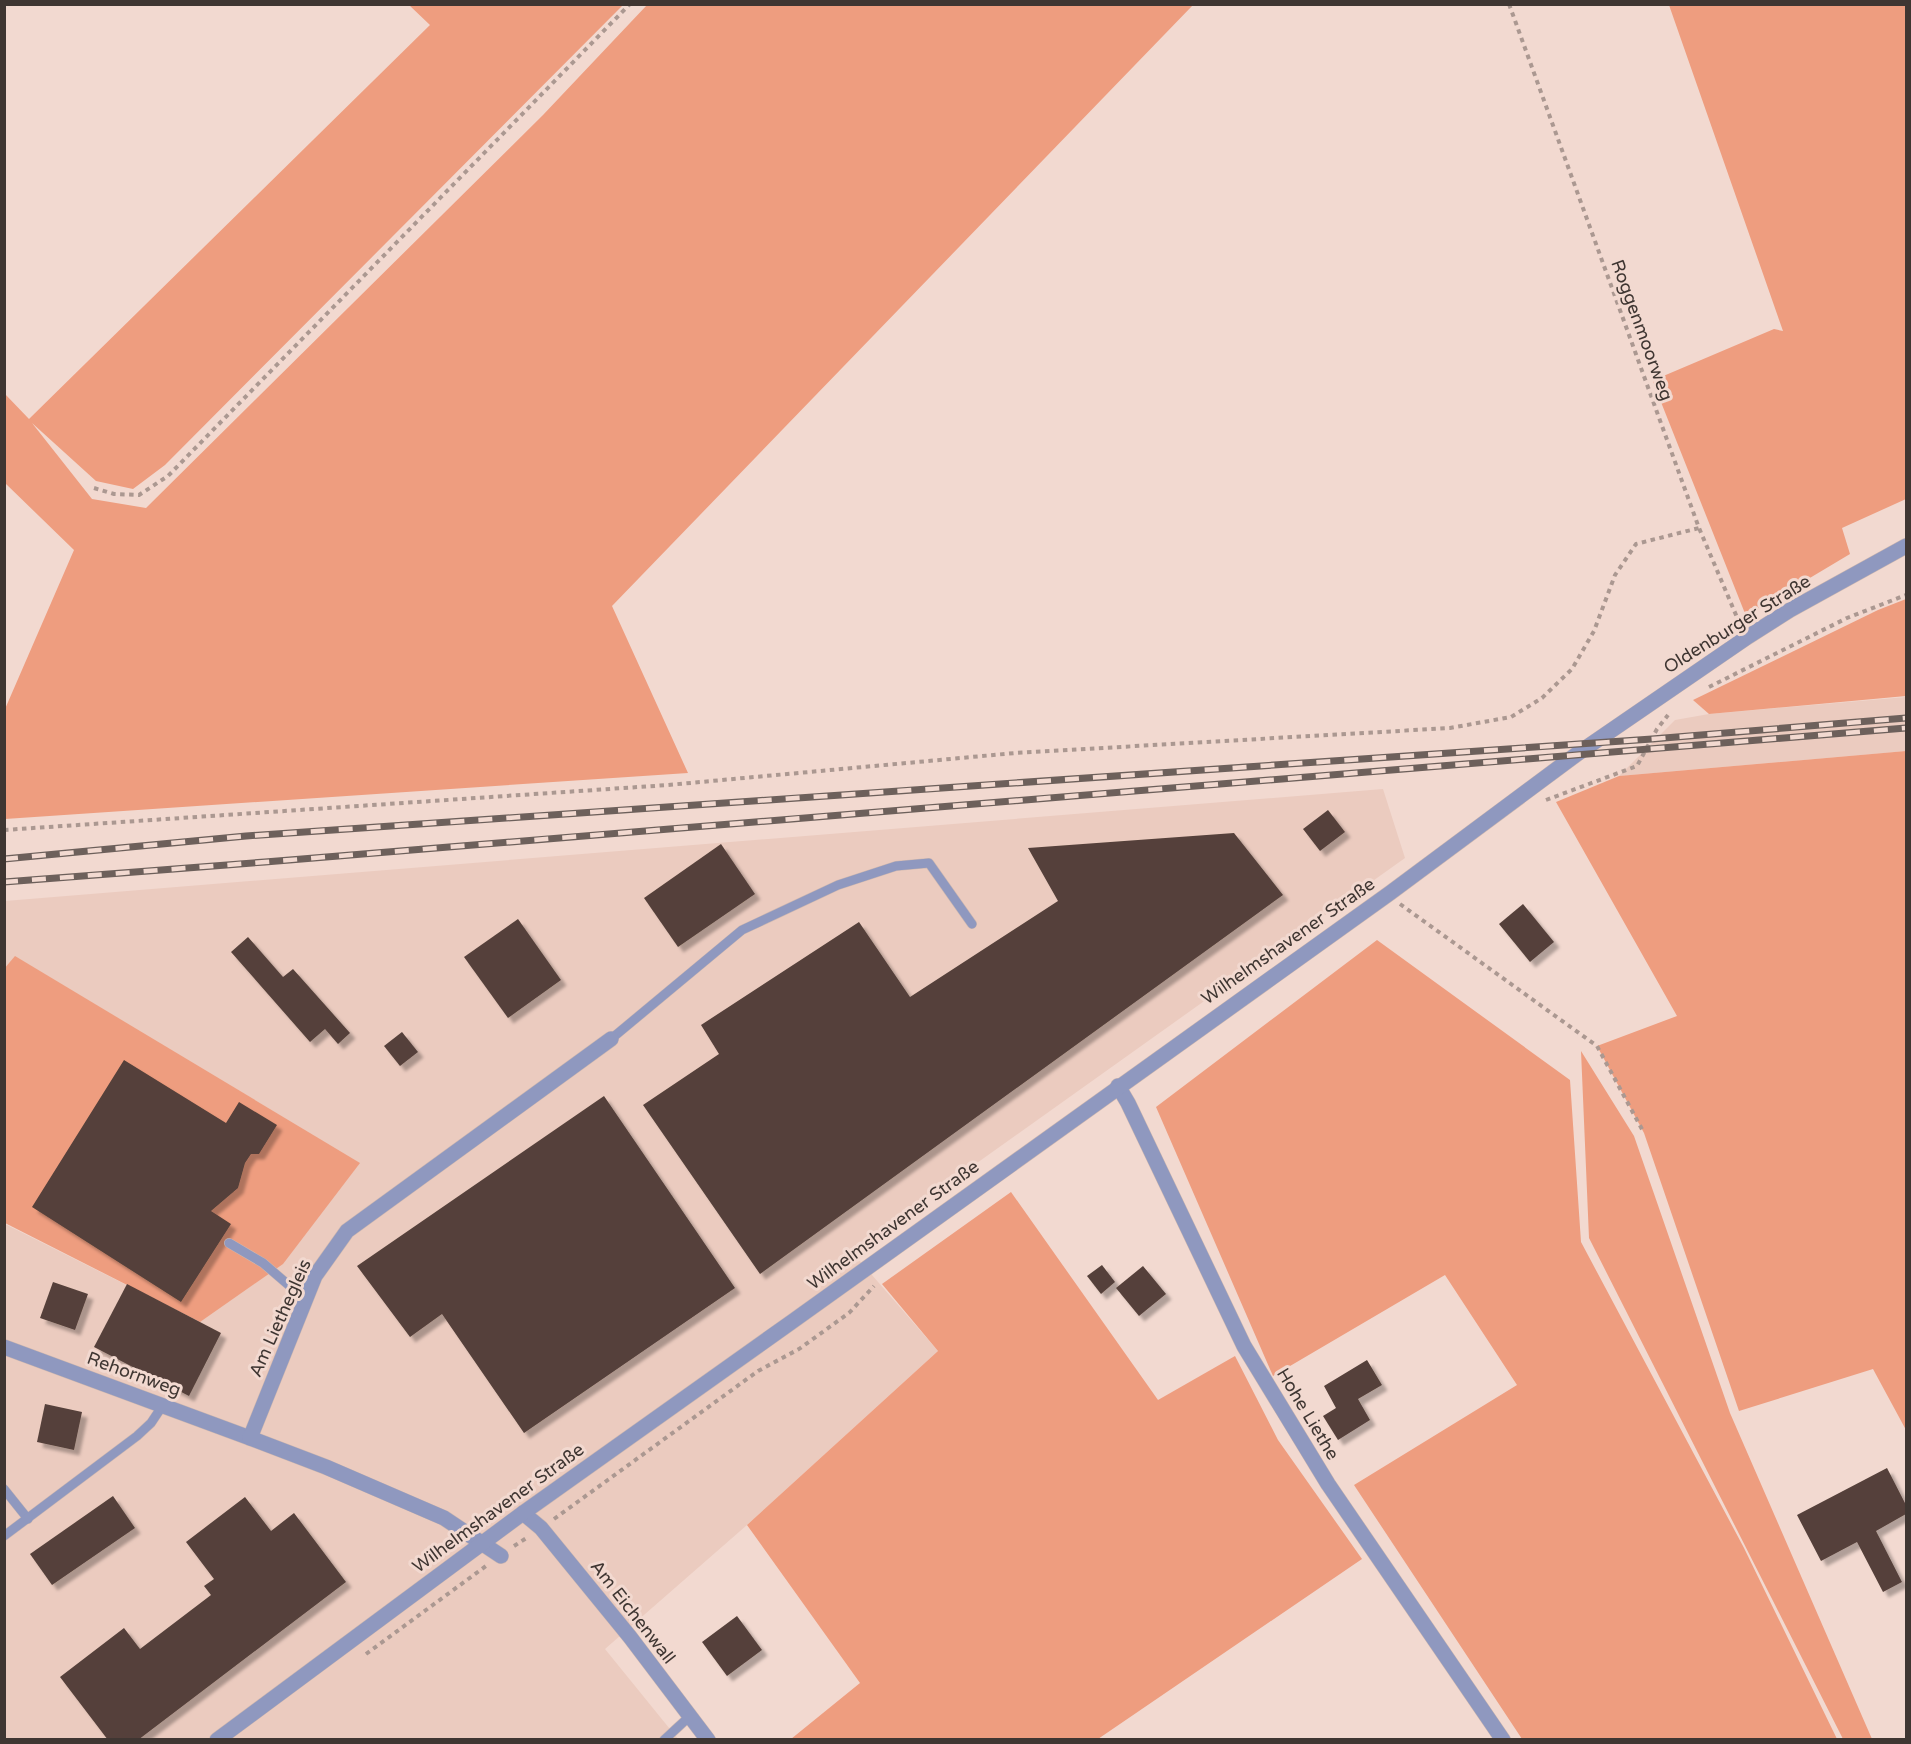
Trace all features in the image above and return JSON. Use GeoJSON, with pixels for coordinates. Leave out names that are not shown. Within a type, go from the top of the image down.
{"type":"FeatureCollection","features":[{"type":"Feature","properties":{"kind":"street","name":"Oldenburger Straße"},"geometry":{"type":"LineString","coordinates":[[1593,743],[1746,638],[1811,598],[1906,546]]}},
{"type":"Feature","properties":{"kind":"street","name":"Wilhelmshavener Straße"},"geometry":{"type":"LineString","coordinates":[[217,1740],[481,1543],[868,1268],[1593,743]]}},
{"type":"Feature","properties":{"kind":"street","name":"Am Liethegleis"},"geometry":{"type":"LineString","coordinates":[[250,1438],[315,1276],[347,1231],[611,1039]]}},
{"type":"Feature","properties":{"kind":"street","name":"Hohe Liethe"},"geometry":{"type":"LineString","coordinates":[[1118,1086],[1244,1346],[1328,1484],[1503,1740]]}},
{"type":"Feature","properties":{"kind":"street","name":"Rehornweg"},"geometry":{"type":"LineString","coordinates":[[4,1347],[250,1438]]}},
{"type":"Feature","properties":{"kind":"street"},"geometry":{"type":"LineString","coordinates":[[250,1438],[326,1467],[444,1518],[501,1556]]}},
{"type":"Feature","properties":{"kind":"street","name":"Am Eichenwall"},"geometry":{"type":"LineString","coordinates":[[523,1513],[541,1528],[630,1637],[708,1740]]}},
{"type":"Feature","properties":{"kind":"lane"},"geometry":{"type":"LineString","coordinates":[[611,1039],[742,930],[838,885],[896,866],[929,863],[972,924]]}},
{"type":"Feature","properties":{"kind":"lane"},"geometry":{"type":"LineString","coordinates":[[229,1243],[263,1263],[306,1300]]}},
{"type":"Feature","properties":{"kind":"lane"},"geometry":{"type":"LineString","coordinates":[[4,1536],[138,1436],[151,1423],[163,1405]]}},
{"type":"Feature","properties":{"kind":"lane"},"geometry":{"type":"LineString","coordinates":[[4,1489],[28,1519]]}},
{"type":"Feature","properties":{"kind":"lane"},"geometry":{"type":"LineString","coordinates":[[664,1740],[690,1716]]}},
{"type":"Feature","properties":{"kind":"path"},"geometry":{"type":"LineString","coordinates":[[94,488],[114,494],[139,495],[168,476],[630,4]]}},
{"type":"Feature","properties":{"kind":"path","name":"Roggenmoorweg"},"geometry":{"type":"LineString","coordinates":[[1509,4],[1699,528],[1746,638],[1761,660]]}},
{"type":"Feature","properties":{"kind":"path"},"geometry":{"type":"LineString","coordinates":[[4,830],[668,785],[1016,753],[1450,728],[1511,717],[1542,698],[1572,669],[1594,632],[1615,575],[1636,544],[1699,528]]}},
{"type":"Feature","properties":{"kind":"path"},"geometry":{"type":"LineString","coordinates":[[1702,691],[1847,618],[1906,595]]}},
{"type":"Feature","properties":{"kind":"path"},"geometry":{"type":"LineString","coordinates":[[1543,802],[1637,766],[1663,719],[1674,709]]}},
{"type":"Feature","properties":{"kind":"path"},"geometry":{"type":"LineString","coordinates":[[1390,892],[1403,908],[1597,1046],[1644,1133]]}},
{"type":"Feature","properties":{"kind":"path"},"geometry":{"type":"LineString","coordinates":[[1394,913],[1412,901]]}},
{"type":"Feature","properties":{"kind":"path"},"geometry":{"type":"LineString","coordinates":[[358,1659],[758,1371],[800,1349],[849,1313],[876,1283]]}},
{"type":"Feature","properties":{"kind":"shaded area"},"geometry":{"type":"Polygon","coordinates":[[[409,5],[623,5],[165,465],[133,489],[96,481],[32,423],[92,499],[146,508],[543,115],[647,5],[1193,5],[612,606],[688,773],[5,819],[5,709],[74,550],[5,483],[5,394],[29,419],[430,25],[409,5]]]}},
{"type":"Feature","properties":{"kind":"shaded area"},"geometry":{"type":"Polygon","coordinates":[[[1669,5],[1906,5],[1906,499],[1842,528],[1850,554],[1746,616],[1653,382],[1774,329],[1783,331],[1669,5]]]}},
{"type":"Feature","properties":{"kind":"shaded area"},"geometry":{"type":"Polygon","coordinates":[[[1906,599],[1906,696],[1709,714],[1693,700],[1878,610],[1906,599]]]}},
{"type":"Feature","properties":{"kind":"shaded area"},"geometry":{"type":"Polygon","coordinates":[[[1906,697],[1906,751],[1619,776],[1675,720],[1709,714],[1906,697]]]}},
{"type":"Feature","properties":{"kind":"shaded area"},"geometry":{"type":"Polygon","coordinates":[[[1906,751],[1906,1430],[1873,1369],[1739,1411],[1644,1133],[1597,1046],[1677,1016],[1556,802],[1619,776],[1906,751]]]}},
{"type":"Feature","properties":{"kind":"shaded area"},"geometry":{"type":"Polygon","coordinates":[[[1383,789],[1405,858],[852,1252],[938,1351],[747,1525],[605,1649],[678,1739],[5,1739],[5,1224],[200,1322],[15,957],[5,969],[5,901],[1383,789]]]}},
{"type":"Feature","properties":{"kind":"shaded area"},"geometry":{"type":"Polygon","coordinates":[[[1377,940],[1570,1080],[1581,1242],[1744,1548],[1837,1739],[1522,1739],[1354,1485],[1517,1385],[1445,1275],[1273,1376],[1156,1107],[1377,940]]]}},
{"type":"Feature","properties":{"kind":"shaded area"},"geometry":{"type":"Polygon","coordinates":[[[15,956],[360,1163],[283,1264],[200,1322],[5,1223],[4,969],[15,956]]]}},
{"type":"Feature","properties":{"kind":"shaded area"},"geometry":{"type":"Polygon","coordinates":[[[1581,1051],[1634,1136],[1730,1413],[1872,1739],[1843,1739],[1589,1238],[1581,1051]]]}},
{"type":"Feature","properties":{"kind":"shaded area"},"geometry":{"type":"Polygon","coordinates":[[[1011,1192],[1158,1400],[1235,1356],[1278,1440],[1362,1559],[1098,1739],[791,1739],[860,1683],[747,1525],[938,1351],[882,1284],[1011,1192]]]}},
{"type":"Feature","properties":{"kind":"building"},"geometry":{"type":"Polygon","coordinates":[[[1328,810],[1345,832],[1320,851],[1303,829],[1328,810]]]}},
{"type":"Feature","properties":{"kind":"building"},"geometry":{"type":"Polygon","coordinates":[[[1234,833],[1283,895],[760,1274],[643,1105],[719,1054],[701,1025],[859,922],[910,997],[1058,901],[1028,848],[1234,833]]]}},
{"type":"Feature","properties":{"kind":"building"},"geometry":{"type":"Polygon","coordinates":[[[721,844],[755,894],[678,947],[644,898],[721,844]]]}},
{"type":"Feature","properties":{"kind":"building"},"geometry":{"type":"Polygon","coordinates":[[[1523,904],[1554,942],[1530,962],[1499,924],[1523,904]]]}},
{"type":"Feature","properties":{"kind":"building"},"geometry":{"type":"Polygon","coordinates":[[[518,919],[561,980],[508,1018],[464,957],[518,919]]]}},
{"type":"Feature","properties":{"kind":"building"},"geometry":{"type":"Polygon","coordinates":[[[248,937],[283,977],[293,969],[350,1033],[338,1044],[325,1029],[310,1042],[231,952],[248,937]]]}},
{"type":"Feature","properties":{"kind":"building"},"geometry":{"type":"Polygon","coordinates":[[[402,1032],[418,1052],[400,1066],[384,1046],[402,1032]]]}},
{"type":"Feature","properties":{"kind":"building"},"geometry":{"type":"Polygon","coordinates":[[[124,1060],[226,1123],[239,1102],[277,1125],[259,1154],[251,1154],[245,1163],[238,1188],[211,1211],[231,1224],[181,1302],[32,1207],[124,1060]]]}},
{"type":"Feature","properties":{"kind":"building"},"geometry":{"type":"Polygon","coordinates":[[[604,1096],[735,1288],[524,1433],[442,1314],[410,1337],[357,1266],[604,1096]]]}},
{"type":"Feature","properties":{"kind":"building"},"geometry":{"type":"Polygon","coordinates":[[[1102,1265],[1115,1282],[1101,1294],[1087,1276],[1102,1265]]]}},
{"type":"Feature","properties":{"kind":"building"},"geometry":{"type":"Polygon","coordinates":[[[1143,1266],[1166,1294],[1139,1316],[1116,1288],[1143,1266]]]}},
{"type":"Feature","properties":{"kind":"building"},"geometry":{"type":"Polygon","coordinates":[[[53,1282],[88,1294],[75,1330],[40,1318],[53,1282]]]}},
{"type":"Feature","properties":{"kind":"building"},"geometry":{"type":"Polygon","coordinates":[[[127,1284],[221,1333],[189,1396],[94,1347],[127,1284]]]}},
{"type":"Feature","properties":{"kind":"building"},"geometry":{"type":"Polygon","coordinates":[[[1367,1360],[1382,1385],[1358,1399],[1370,1420],[1338,1440],[1323,1416],[1336,1408],[1324,1386],[1367,1360]]]}},
{"type":"Feature","properties":{"kind":"building"},"geometry":{"type":"Polygon","coordinates":[[[45,1404],[82,1412],[74,1450],[37,1442],[45,1404]]]}},
{"type":"Feature","properties":{"kind":"building"},"geometry":{"type":"Polygon","coordinates":[[[1887,1468],[1906,1505],[1906,1514],[1876,1531],[1902,1582],[1883,1592],[1857,1542],[1821,1561],[1797,1515],[1887,1468]]]}},
{"type":"Feature","properties":{"kind":"building"},"geometry":{"type":"Polygon","coordinates":[[[113,1496],[135,1528],[52,1585],[30,1554],[113,1496]]]}},
{"type":"Feature","properties":{"kind":"building"},"geometry":{"type":"Polygon","coordinates":[[[245,1497],[271,1531],[294,1513],[346,1582],[138,1740],[108,1740],[60,1677],[124,1628],[140,1649],[211,1595],[204,1586],[214,1579],[186,1542],[245,1497]]]}},
{"type":"Feature","properties":{"kind":"building"},"geometry":{"type":"Polygon","coordinates":[[[737,1616],[762,1650],[727,1676],[702,1642],[737,1616]]]}},
{"type":"Feature","properties":{"kind":"railway"},"geometry":{"type":"LineString","coordinates":[[4,859],[246,836],[1652,739],[1906,718]]}},
{"type":"Feature","properties":{"kind":"railway"},"geometry":{"type":"LineString","coordinates":[[4,882],[1906,728]]}}]}
